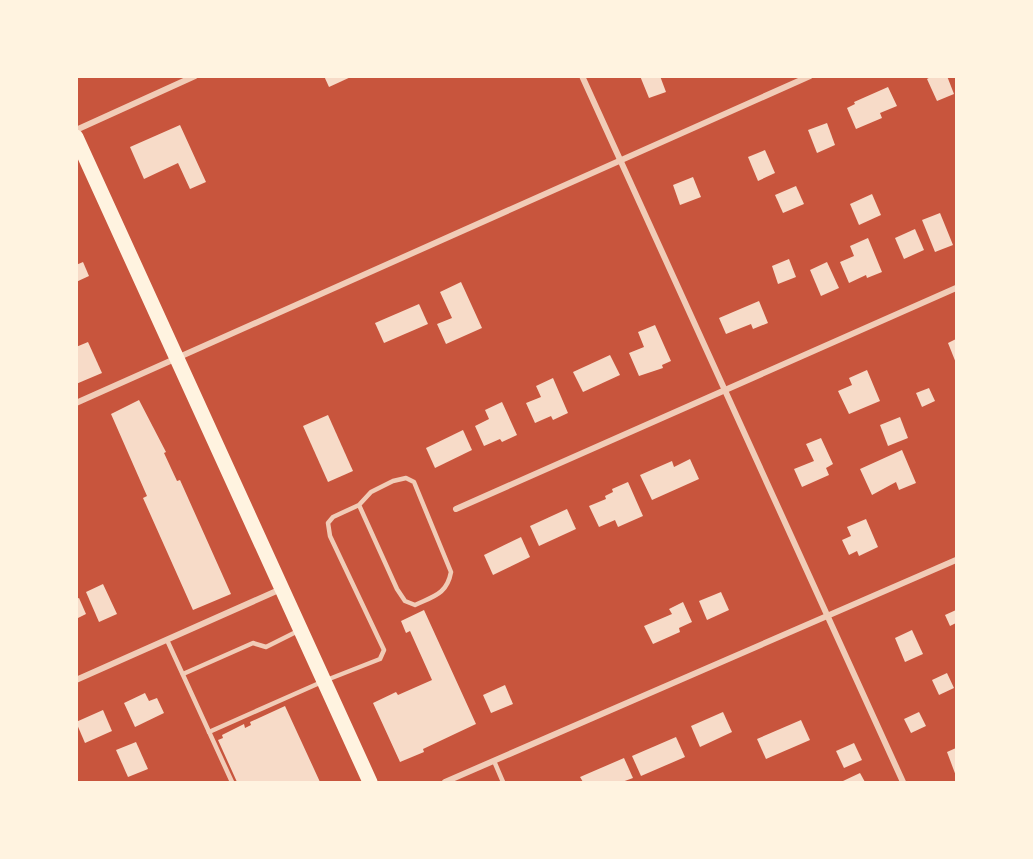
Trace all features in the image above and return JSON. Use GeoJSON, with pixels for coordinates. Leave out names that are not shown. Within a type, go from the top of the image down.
{"type":"FeatureCollection","features":[{"type":"Feature","properties":{"kind":"main road"},"geometry":{"type":"LineString","coordinates":[[76,137],[370,783]]}},
{"type":"Feature","properties":{"kind":"street"},"geometry":{"type":"LineString","coordinates":[[76,130],[195,76]]}},
{"type":"Feature","properties":{"kind":"street"},"geometry":{"type":"LineString","coordinates":[[582,76],[903,783]]}},
{"type":"Feature","properties":{"kind":"street"},"geometry":{"type":"LineString","coordinates":[[76,403],[810,76]]}},
{"type":"Feature","properties":{"kind":"street"},"geometry":{"type":"LineString","coordinates":[[456,509],[957,288]]}},
{"type":"Feature","properties":{"kind":"street"},"geometry":{"type":"LineString","coordinates":[[445,783],[957,560]]}},
{"type":"Feature","properties":{"kind":"street"},"geometry":{"type":"LineString","coordinates":[[76,680],[282,589]]}},
{"type":"Feature","properties":{"kind":"lane"},"geometry":{"type":"LineString","coordinates":[[209,732],[380,659],[384,650],[330,536],[328,524],[333,517],[359,505],[371,492],[393,481],[406,478],[414,482],[451,572],[449,584],[441,592],[415,604],[405,601],[359,505]]}},
{"type":"Feature","properties":{"kind":"lane"},"geometry":{"type":"LineString","coordinates":[[183,674],[253,643],[266,647],[301,630]]}},
{"type":"Feature","properties":{"kind":"lane"},"geometry":{"type":"LineString","coordinates":[[167,640],[232,783]]}},
{"type":"Feature","properties":{"kind":"lane"},"geometry":{"type":"LineString","coordinates":[[494,761],[503,783]]}},
{"type":"Feature","properties":{"kind":"building"},"geometry":{"type":"Polygon","coordinates":[[[324,76],[353,76],[329,87],[324,76]]]}},
{"type":"Feature","properties":{"kind":"building"},"geometry":{"type":"Polygon","coordinates":[[[640,76],[660,76],[666,92],[649,98],[640,76]]]}},
{"type":"Feature","properties":{"kind":"building"},"geometry":{"type":"Polygon","coordinates":[[[932,76],[947,76],[954,94],[937,101],[927,79],[932,76]]]}},
{"type":"Feature","properties":{"kind":"building"},"geometry":{"type":"Polygon","coordinates":[[[888,87],[897,106],[880,113],[882,118],[856,129],[847,108],[855,104],[854,102],[888,87]]]}},
{"type":"Feature","properties":{"kind":"building"},"geometry":{"type":"Polygon","coordinates":[[[827,123],[835,145],[817,153],[808,130],[827,123]]]}},
{"type":"Feature","properties":{"kind":"building"},"geometry":{"type":"Polygon","coordinates":[[[180,125],[206,182],[190,189],[178,163],[144,179],[130,147],[180,125]]]}},
{"type":"Feature","properties":{"kind":"building"},"geometry":{"type":"Polygon","coordinates":[[[765,150],[775,173],[758,181],[748,157],[765,150]]]}},
{"type":"Feature","properties":{"kind":"building"},"geometry":{"type":"Polygon","coordinates":[[[693,177],[701,197],[680,205],[673,185],[693,177]]]}},
{"type":"Feature","properties":{"kind":"building"},"geometry":{"type":"Polygon","coordinates":[[[796,186],[804,204],[783,213],[775,195],[796,186]]]}},
{"type":"Feature","properties":{"kind":"building"},"geometry":{"type":"Polygon","coordinates":[[[872,194],[881,215],[859,225],[850,204],[872,194]]]}},
{"type":"Feature","properties":{"kind":"building"},"geometry":{"type":"Polygon","coordinates":[[[940,213],[953,245],[935,252],[922,220],[940,213]]]}},
{"type":"Feature","properties":{"kind":"building"},"geometry":{"type":"Polygon","coordinates":[[[915,229],[924,250],[904,259],[895,238],[915,229]]]}},
{"type":"Feature","properties":{"kind":"building"},"geometry":{"type":"Polygon","coordinates":[[[868,238],[882,272],[867,278],[866,275],[849,283],[840,262],[854,256],[850,246],[868,238]]]}},
{"type":"Feature","properties":{"kind":"building"},"geometry":{"type":"Polygon","coordinates":[[[789,259],[796,277],[778,284],[772,266],[789,259]]]}},
{"type":"Feature","properties":{"kind":"building"},"geometry":{"type":"Polygon","coordinates":[[[83,262],[89,276],[76,282],[76,265],[83,262]]]}},
{"type":"Feature","properties":{"kind":"building"},"geometry":{"type":"Polygon","coordinates":[[[827,262],[839,288],[821,296],[810,270],[827,262]]]}},
{"type":"Feature","properties":{"kind":"building"},"geometry":{"type":"Polygon","coordinates":[[[461,282],[482,328],[446,344],[437,324],[452,318],[440,292],[461,282]]]}},
{"type":"Feature","properties":{"kind":"building"},"geometry":{"type":"Polygon","coordinates":[[[759,301],[768,323],[753,329],[751,324],[726,334],[719,318],[759,301]]]}},
{"type":"Feature","properties":{"kind":"building"},"geometry":{"type":"Polygon","coordinates":[[[419,304],[428,324],[384,343],[375,323],[419,304]]]}},
{"type":"Feature","properties":{"kind":"building"},"geometry":{"type":"Polygon","coordinates":[[[655,325],[671,361],[662,365],[663,368],[639,376],[629,353],[644,347],[638,332],[655,325]]]}},
{"type":"Feature","properties":{"kind":"building"},"geometry":{"type":"Polygon","coordinates":[[[956,339],[956,363],[948,343],[956,339]]]}},
{"type":"Feature","properties":{"kind":"building"},"geometry":{"type":"Polygon","coordinates":[[[88,342],[102,373],[76,384],[76,347],[88,342]]]}},
{"type":"Feature","properties":{"kind":"building"},"geometry":{"type":"Polygon","coordinates":[[[610,355],[620,375],[583,392],[573,372],[610,355]]]}},
{"type":"Feature","properties":{"kind":"building"},"geometry":{"type":"Polygon","coordinates":[[[867,370],[880,401],[849,414],[838,391],[852,385],[849,378],[867,370]]]}},
{"type":"Feature","properties":{"kind":"building"},"geometry":{"type":"Polygon","coordinates":[[[553,378],[568,413],[553,420],[551,416],[535,423],[526,403],[541,397],[536,386],[553,378]]]}},
{"type":"Feature","properties":{"kind":"building"},"geometry":{"type":"Polygon","coordinates":[[[929,388],[935,401],[922,407],[916,393],[929,388]]]}},
{"type":"Feature","properties":{"kind":"building"},"geometry":{"type":"Polygon","coordinates":[[[139,400],[166,452],[164,453],[177,481],[180,480],[231,594],[193,610],[143,498],[147,496],[111,414],[139,400]]]}},
{"type":"Feature","properties":{"kind":"building"},"geometry":{"type":"Polygon","coordinates":[[[502,402],[517,435],[502,442],[500,439],[484,446],[475,426],[489,419],[485,410],[502,402]]]}},
{"type":"Feature","properties":{"kind":"building"},"geometry":{"type":"Polygon","coordinates":[[[328,415],[353,471],[328,482],[303,426],[328,415]]]}},
{"type":"Feature","properties":{"kind":"building"},"geometry":{"type":"Polygon","coordinates":[[[900,417],[908,438],[888,446],[880,425],[900,417]]]}},
{"type":"Feature","properties":{"kind":"building"},"geometry":{"type":"Polygon","coordinates":[[[463,430],[472,450],[435,468],[426,448],[463,430]]]}},
{"type":"Feature","properties":{"kind":"building"},"geometry":{"type":"Polygon","coordinates":[[[821,438],[833,464],[826,468],[829,475],[802,487],[794,469],[814,461],[806,444],[821,438]]]}},
{"type":"Feature","properties":{"kind":"building"},"geometry":{"type":"Polygon","coordinates":[[[902,450],[916,483],[899,490],[896,482],[872,495],[860,469],[902,450]]]}},
{"type":"Feature","properties":{"kind":"building"},"geometry":{"type":"Polygon","coordinates":[[[690,459],[699,479],[652,500],[640,475],[672,461],[674,467],[690,459]]]}},
{"type":"Feature","properties":{"kind":"building"},"geometry":{"type":"Polygon","coordinates":[[[628,482],[643,516],[618,527],[615,520],[599,527],[589,506],[606,499],[605,496],[613,492],[612,489],[628,482]]]}},
{"type":"Feature","properties":{"kind":"building"},"geometry":{"type":"Polygon","coordinates":[[[567,509],[576,529],[539,546],[530,526],[567,509]]]}},
{"type":"Feature","properties":{"kind":"building"},"geometry":{"type":"Polygon","coordinates":[[[866,519],[878,547],[859,556],[857,551],[849,555],[842,540],[851,536],[847,527],[866,519]]]}},
{"type":"Feature","properties":{"kind":"building"},"geometry":{"type":"Polygon","coordinates":[[[521,537],[530,557],[493,575],[484,555],[521,537]]]}},
{"type":"Feature","properties":{"kind":"building"},"geometry":{"type":"Polygon","coordinates":[[[103,584],[117,614],[99,622],[86,592],[103,584]]]}},
{"type":"Feature","properties":{"kind":"building"},"geometry":{"type":"Polygon","coordinates":[[[721,592],[729,610],[707,620],[699,601],[721,592]]]}},
{"type":"Feature","properties":{"kind":"building"},"geometry":{"type":"Polygon","coordinates":[[[79,598],[86,614],[76,619],[76,599],[79,598]]]}},
{"type":"Feature","properties":{"kind":"building"},"geometry":{"type":"Polygon","coordinates":[[[683,602],[692,622],[679,628],[680,632],[653,644],[644,626],[672,614],[669,609],[683,602]]]}},
{"type":"Feature","properties":{"kind":"building"},"geometry":{"type":"Polygon","coordinates":[[[424,610],[476,724],[400,762],[373,703],[396,692],[398,695],[432,680],[410,631],[406,633],[401,621],[424,610]]]}},
{"type":"Feature","properties":{"kind":"building"},"geometry":{"type":"Polygon","coordinates":[[[956,610],[956,623],[950,626],[945,615],[956,610]]]}},
{"type":"Feature","properties":{"kind":"building"},"geometry":{"type":"Polygon","coordinates":[[[912,630],[923,654],[905,662],[895,638],[912,630]]]}},
{"type":"Feature","properties":{"kind":"building"},"geometry":{"type":"Polygon","coordinates":[[[947,673],[954,688],[939,695],[932,680],[947,673]]]}},
{"type":"Feature","properties":{"kind":"building"},"geometry":{"type":"Polygon","coordinates":[[[505,685],[513,704],[491,713],[483,695],[505,685]]]}},
{"type":"Feature","properties":{"kind":"building"},"geometry":{"type":"Polygon","coordinates":[[[145,693],[149,701],[157,698],[164,713],[135,727],[124,703],[145,693]]]}},
{"type":"Feature","properties":{"kind":"building"},"geometry":{"type":"Polygon","coordinates":[[[285,706],[320,782],[237,782],[218,740],[223,738],[222,735],[244,724],[245,728],[251,725],[250,722],[285,706]]]}},
{"type":"Feature","properties":{"kind":"building"},"geometry":{"type":"Polygon","coordinates":[[[103,710],[112,731],[85,743],[76,722],[103,710]]]}},
{"type":"Feature","properties":{"kind":"building"},"geometry":{"type":"Polygon","coordinates":[[[723,712],[732,732],[700,747],[691,726],[723,712]]]}},
{"type":"Feature","properties":{"kind":"building"},"geometry":{"type":"Polygon","coordinates":[[[919,712],[926,726],[911,733],[904,719],[919,712]]]}},
{"type":"Feature","properties":{"kind":"building"},"geometry":{"type":"Polygon","coordinates":[[[801,720],[810,740],[766,759],[757,739],[801,720]]]}},
{"type":"Feature","properties":{"kind":"building"},"geometry":{"type":"Polygon","coordinates":[[[676,737],[685,757],[641,776],[632,756],[676,737]]]}},
{"type":"Feature","properties":{"kind":"building"},"geometry":{"type":"Polygon","coordinates":[[[136,742],[148,769],[128,777],[116,750],[136,742]]]}},
{"type":"Feature","properties":{"kind":"building"},"geometry":{"type":"Polygon","coordinates":[[[854,743],[862,760],[844,768],[836,751],[854,743]]]}},
{"type":"Feature","properties":{"kind":"building"},"geometry":{"type":"Polygon","coordinates":[[[956,748],[956,776],[947,752],[956,748]]]}},
{"type":"Feature","properties":{"kind":"building"},"geometry":{"type":"Polygon","coordinates":[[[624,758],[633,778],[622,782],[583,782],[580,777],[624,758]]]}},
{"type":"Feature","properties":{"kind":"building"},"geometry":{"type":"Polygon","coordinates":[[[860,773],[865,782],[843,781],[860,773]]]}}]}
